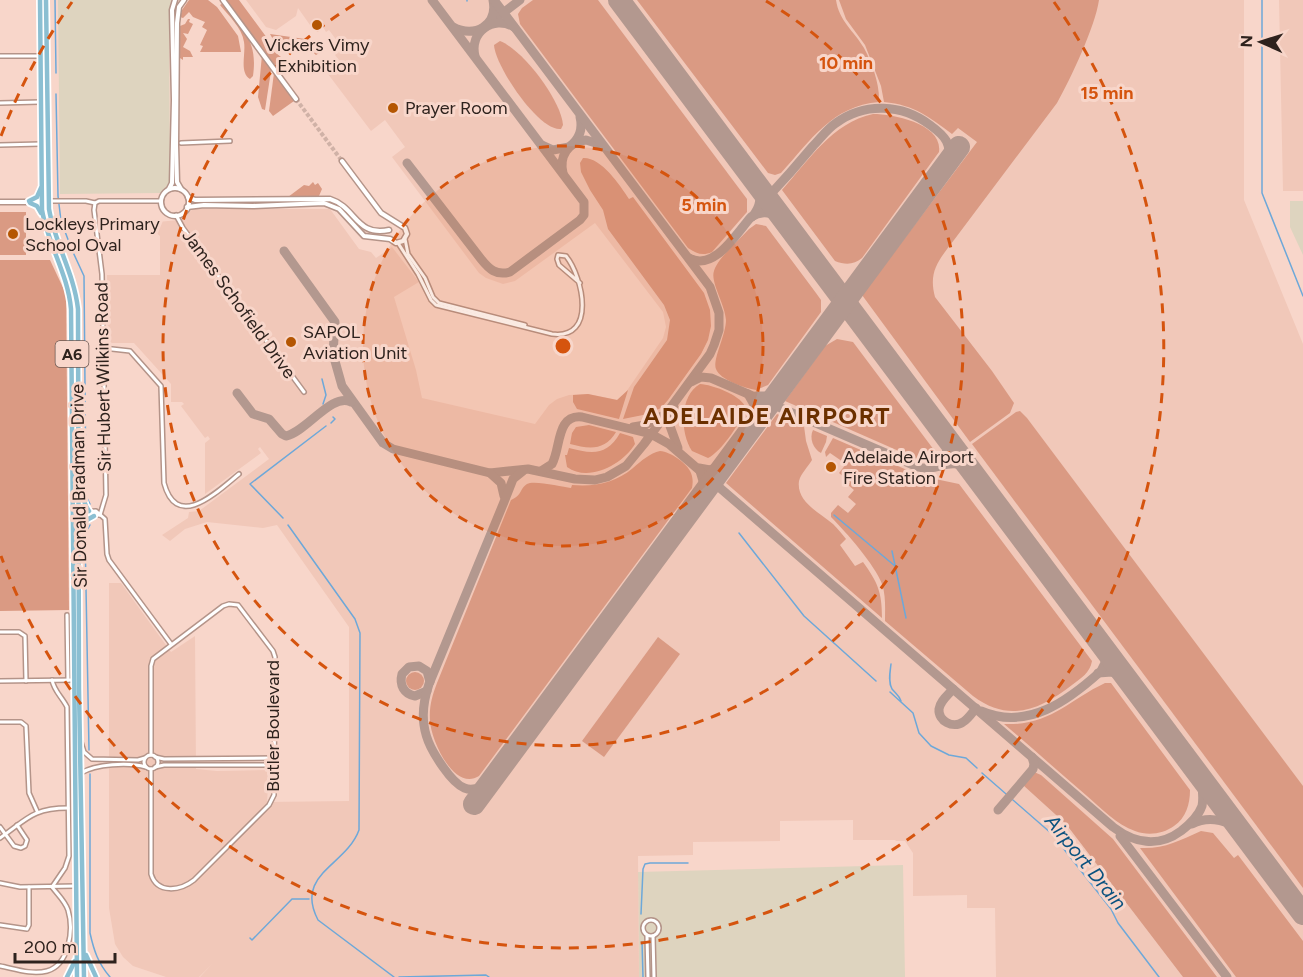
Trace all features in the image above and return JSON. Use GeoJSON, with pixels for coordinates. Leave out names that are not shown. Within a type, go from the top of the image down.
{"type":"FeatureCollection","features":[{"type":"Feature","properties":{"kind":"main road","name":"Sir Donald Bradman Drive"},"geometry":{"type":"LineString","coordinates":[[40,0],[42,202],[52,249],[67,283],[70,300],[73,513],[71,680],[77,977]]}},
{"type":"Feature","properties":{"kind":"main road","name":"Sir Donald Bradman Drive"},"geometry":{"type":"LineString","coordinates":[[46,0],[49,209],[53,233],[71,274],[76,300],[84,977]]}},
{"type":"Feature","properties":{"kind":"main road"},"geometry":{"type":"LineString","coordinates":[[40,56],[44,52],[46,20]]}},
{"type":"Feature","properties":{"kind":"main road"},"geometry":{"type":"LineString","coordinates":[[42,185],[38,196],[30,202],[39,208],[44,218]]}},
{"type":"Feature","properties":{"kind":"main road"},"geometry":{"type":"LineString","coordinates":[[48,189],[42,202],[49,209]]}},
{"type":"Feature","properties":{"kind":"main road"},"geometry":{"type":"LineString","coordinates":[[79,470],[82,477],[82,497],[89,511]]}},
{"type":"Feature","properties":{"kind":"main road"},"geometry":{"type":"LineString","coordinates":[[80,532],[85,521],[94,516]]}},
{"type":"Feature","properties":{"kind":"main road"},"geometry":{"type":"LineString","coordinates":[[79,689],[71,680],[80,675]]}},
{"type":"Feature","properties":{"kind":"main road"},"geometry":{"type":"LineString","coordinates":[[82,880],[76,886],[82,897]]}},
{"type":"Feature","properties":{"kind":"main road"},"geometry":{"type":"LineString","coordinates":[[84,947],[88,964],[96,977]]}},
{"type":"Feature","properties":{"kind":"main road"},"geometry":{"type":"LineString","coordinates":[[67,977],[76,956]]}},
{"type":"Feature","properties":{"kind":"street"},"geometry":{"type":"LineString","coordinates":[[175,0],[172,10],[174,100],[172,183],[161,201],[165,212],[176,215],[183,213],[187,207],[188,197]]}},
{"type":"Feature","properties":{"kind":"street"},"geometry":{"type":"LineString","coordinates":[[184,0],[179,7],[177,19],[176,143],[177,182],[180,189],[195,200],[330,199],[344,206],[365,228],[377,232],[388,230],[398,224]]}},
{"type":"Feature","properties":{"kind":"street"},"geometry":{"type":"LineString","coordinates":[[223,0],[296,99]]}},
{"type":"Feature","properties":{"kind":"street"},"geometry":{"type":"LineString","coordinates":[[0,56],[40,56]]}},
{"type":"Feature","properties":{"kind":"street"},"geometry":{"type":"LineString","coordinates":[[0,103],[42,102]]}},
{"type":"Feature","properties":{"kind":"street"},"geometry":{"type":"LineString","coordinates":[[176,143],[230,141]]}},
{"type":"Feature","properties":{"kind":"street"},"geometry":{"type":"LineString","coordinates":[[0,145],[41,144]]}},
{"type":"Feature","properties":{"kind":"street"},"geometry":{"type":"LineString","coordinates":[[342,161],[381,213],[403,226],[407,231],[405,239],[408,254],[425,278],[433,297],[439,303],[505,319],[530,328]]}},
{"type":"Feature","properties":{"kind":"street"},"geometry":{"type":"LineString","coordinates":[[169,189],[180,189]]}},
{"type":"Feature","properties":{"kind":"street"},"geometry":{"type":"LineString","coordinates":[[49,201],[91,201],[95,203],[99,201],[161,201]]}},
{"type":"Feature","properties":{"kind":"street"},"geometry":{"type":"LineString","coordinates":[[0,202],[42,202]]}},
{"type":"Feature","properties":{"kind":"street","name":"Sir Hubert Wilkins Road"},"geometry":{"type":"LineString","coordinates":[[95,203],[102,274],[106,495],[100,515]]}},
{"type":"Feature","properties":{"kind":"street"},"geometry":{"type":"LineString","coordinates":[[187,207],[324,203],[339,209],[364,236],[390,239],[398,243],[436,305],[556,335],[567,334],[573,330],[580,318],[583,304],[580,283],[568,258],[558,255],[559,265],[580,283]]}},
{"type":"Feature","properties":{"kind":"street","name":"James Schofield Drive"},"geometry":{"type":"LineString","coordinates":[[176,215],[183,228],[304,392]]}},
{"type":"Feature","properties":{"kind":"street"},"geometry":{"type":"LineString","coordinates":[[388,230],[390,239]]}},
{"type":"Feature","properties":{"kind":"street"},"geometry":{"type":"LineString","coordinates":[[398,243],[405,239]]}},
{"type":"Feature","properties":{"kind":"street"},"geometry":{"type":"LineString","coordinates":[[103,348],[130,351],[161,386],[164,483],[173,501],[183,506],[198,505],[239,474]]}},
{"type":"Feature","properties":{"kind":"street"},"geometry":{"type":"LineString","coordinates":[[79,514],[96,511],[106,523],[107,554],[110,560],[171,644]]}},
{"type":"Feature","properties":{"kind":"street"},"geometry":{"type":"LineString","coordinates":[[73,513],[100,515]]}},
{"type":"Feature","properties":{"kind":"street","name":"Butler Boulevard"},"geometry":{"type":"LineString","coordinates":[[153,756],[151,666],[156,656],[223,606],[234,604],[242,609],[275,657],[273,800],[188,885],[162,888],[154,882],[151,874],[153,768]]}},
{"type":"Feature","properties":{"kind":"street","name":"Sir Donald Bradman Drive"},"geometry":{"type":"LineString","coordinates":[[67,615],[71,680]]}},
{"type":"Feature","properties":{"kind":"street"},"geometry":{"type":"LineString","coordinates":[[0,632],[19,632],[25,636],[26,681]]}},
{"type":"Feature","properties":{"kind":"street"},"geometry":{"type":"LineString","coordinates":[[52,680],[53,688],[62,697],[67,707],[68,808],[68,862],[52,887]]}},
{"type":"Feature","properties":{"kind":"street"},"geometry":{"type":"LineString","coordinates":[[0,681],[71,680]]}},
{"type":"Feature","properties":{"kind":"street"},"geometry":{"type":"LineString","coordinates":[[0,722],[21,722],[26,726],[29,793],[37,811]]}},
{"type":"Feature","properties":{"kind":"street"},"geometry":{"type":"LineString","coordinates":[[80,737],[84,752],[92,759],[138,760],[153,756],[162,759],[275,758]]}},
{"type":"Feature","properties":{"kind":"street"},"geometry":{"type":"LineString","coordinates":[[153,756],[158,763],[153,768]]}},
{"type":"Feature","properties":{"kind":"street"},"geometry":{"type":"LineString","coordinates":[[146,758],[144,762],[146,767]]}},
{"type":"Feature","properties":{"kind":"street"},"geometry":{"type":"LineString","coordinates":[[81,773],[94,767],[106,766],[153,768],[164,765],[275,765]]}},
{"type":"Feature","properties":{"kind":"street"},"geometry":{"type":"LineString","coordinates":[[0,838],[37,811],[68,808]]}},
{"type":"Feature","properties":{"kind":"street"},"geometry":{"type":"LineString","coordinates":[[0,827],[16,847],[24,847],[27,843],[26,836],[17,825]]}},
{"type":"Feature","properties":{"kind":"street"},"geometry":{"type":"LineString","coordinates":[[0,883],[30,887],[76,886]]}},
{"type":"Feature","properties":{"kind":"street"},"geometry":{"type":"LineString","coordinates":[[0,925],[27,929],[30,887]]}},
{"type":"Feature","properties":{"kind":"street"},"geometry":{"type":"LineString","coordinates":[[0,966],[39,972],[50,970],[63,959],[69,945],[69,912],[52,887]]}},
{"type":"Feature","properties":{"kind":"street"},"geometry":{"type":"LineString","coordinates":[[647,936],[653,936],[658,932],[656,922],[651,920],[643,926],[643,931],[647,936],[648,977]]}},
{"type":"Feature","properties":{"kind":"street"},"geometry":{"type":"LineString","coordinates":[[653,936],[654,977]]}},
{"type":"Feature","properties":{"kind":"shaded area"},"geometry":{"type":"Polygon","coordinates":[[[58,0],[171,0],[169,18],[170,182],[161,193],[60,194],[58,0]]]}},
{"type":"Feature","properties":{"kind":"shaded area"},"geometry":{"type":"Polygon","coordinates":[[[189,0],[208,0],[217,7],[238,36],[241,52],[200,52],[203,46],[200,45],[207,30],[202,27],[205,22],[193,17],[189,12],[183,18],[180,17],[189,0]]]}},
{"type":"Feature","properties":{"kind":"shaded area"},"geometry":{"type":"Polygon","coordinates":[[[225,0],[239,0],[270,42],[272,50],[281,57],[281,75],[250,32],[225,0]]]}},
{"type":"Feature","properties":{"kind":"shaded area","name":"ADELAIDE AIRPORT"},"geometry":{"type":"Polygon","coordinates":[[[246,0],[1244,0],[1244,200],[1303,344],[1303,977],[996,977],[995,908],[967,908],[967,895],[913,896],[913,853],[905,841],[853,840],[853,820],[780,821],[780,841],[693,842],[693,855],[638,856],[639,977],[200,977],[212,964],[199,977],[166,977],[133,966],[123,957],[115,944],[109,908],[109,583],[121,583],[171,652],[195,636],[196,769],[269,770],[267,802],[349,801],[349,627],[277,525],[263,528],[207,522],[185,529],[170,541],[162,535],[188,518],[189,512],[199,511],[269,459],[260,447],[258,449],[261,453],[205,494],[205,443],[210,439],[208,436],[205,438],[181,406],[184,404],[182,402],[171,402],[171,384],[134,343],[108,343],[107,275],[160,275],[160,236],[145,223],[180,220],[193,209],[330,209],[359,249],[371,252],[376,258],[392,247],[419,282],[394,297],[422,398],[535,424],[549,405],[569,395],[588,394],[618,400],[663,338],[666,327],[663,312],[595,223],[515,281],[503,284],[479,273],[392,157],[405,147],[385,120],[371,131],[325,70],[339,60],[335,55],[343,49],[329,30],[326,32],[323,27],[310,25],[298,8],[296,16],[276,30],[266,27],[246,0]]]}},
{"type":"Feature","properties":{"kind":"shaded area"},"geometry":{"type":"Polygon","coordinates":[[[533,0],[598,0],[747,199],[747,212],[712,252],[700,254],[688,248],[520,24],[518,14],[533,0]]]}},
{"type":"Feature","properties":{"kind":"shaded area"},"geometry":{"type":"Polygon","coordinates":[[[637,0],[836,0],[840,14],[870,60],[877,81],[879,102],[848,110],[835,118],[813,137],[781,173],[775,175],[768,173],[637,0]]]}},
{"type":"Feature","properties":{"kind":"shaded area"},"geometry":{"type":"Polygon","coordinates":[[[839,0],[1099,0],[1088,38],[1057,103],[936,266],[933,280],[935,297],[1014,403],[1010,413],[970,442],[862,295],[977,142],[958,128],[952,134],[929,117],[913,109],[884,102],[881,86],[865,45],[846,19],[839,0]]]}},
{"type":"Feature","properties":{"kind":"shaded area"},"geometry":{"type":"Polygon","coordinates":[[[1279,0],[1303,0],[1303,191],[1283,191],[1279,0]]]}},
{"type":"Feature","properties":{"kind":"shaded area"},"geometry":{"type":"Polygon","coordinates":[[[223,3],[243,29],[251,44],[254,64],[253,76],[250,79],[244,67],[243,37],[235,22],[220,5],[223,3]]]}},
{"type":"Feature","properties":{"kind":"shaded area"},"geometry":{"type":"Polygon","coordinates":[[[188,19],[193,24],[188,34],[183,33],[187,39],[183,47],[190,51],[193,57],[183,57],[183,60],[180,58],[180,26],[188,19]]]}},
{"type":"Feature","properties":{"kind":"shaded area"},"geometry":{"type":"Polygon","coordinates":[[[270,34],[312,40],[321,52],[316,55],[310,50],[275,43],[270,34]]]}},
{"type":"Feature","properties":{"kind":"shaded area"},"geometry":{"type":"Polygon","coordinates":[[[500,41],[519,54],[539,77],[556,103],[563,125],[561,129],[552,127],[541,120],[510,82],[496,55],[494,45],[500,41]]]}},
{"type":"Feature","properties":{"kind":"shaded area"},"geometry":{"type":"Polygon","coordinates":[[[262,55],[271,71],[265,110],[262,109],[258,97],[262,55]]]}},
{"type":"Feature","properties":{"kind":"shaded area"},"geometry":{"type":"Polygon","coordinates":[[[274,73],[294,101],[273,116],[269,111],[274,73]]]}},
{"type":"Feature","properties":{"kind":"shaded area"},"geometry":{"type":"Polygon","coordinates":[[[873,114],[915,122],[933,134],[938,142],[939,152],[862,258],[849,264],[842,263],[835,261],[782,190],[833,134],[845,125],[873,114]]]}},
{"type":"Feature","properties":{"kind":"shaded area"},"geometry":{"type":"Polygon","coordinates":[[[583,158],[597,162],[615,180],[629,199],[633,197],[704,293],[710,310],[711,326],[708,340],[701,354],[661,408],[648,414],[623,419],[634,387],[667,340],[670,320],[664,305],[608,229],[603,210],[581,172],[580,163],[583,158]]]}},
{"type":"Feature","properties":{"kind":"shaded area"},"geometry":{"type":"Polygon","coordinates":[[[313,182],[315,185],[318,183],[322,189],[319,196],[288,197],[304,185],[309,186],[313,182]]]}},
{"type":"Feature","properties":{"kind":"shaded area"},"geometry":{"type":"Polygon","coordinates":[[[1290,201],[1303,201],[1303,255],[1290,227],[1290,201]]]}},
{"type":"Feature","properties":{"kind":"shaded area","name":"Lockleys Primary School Oval"},"geometry":{"type":"Polygon","coordinates":[[[0,212],[26,212],[26,255],[0,255],[0,212]]]}},
{"type":"Feature","properties":{"kind":"shaded area"},"geometry":{"type":"Polygon","coordinates":[[[756,224],[766,226],[816,293],[821,300],[821,312],[768,385],[756,390],[722,377],[716,369],[726,320],[713,276],[716,266],[724,255],[756,224]]]}},
{"type":"Feature","properties":{"kind":"shaded area"},"geometry":{"type":"Polygon","coordinates":[[[0,260],[50,260],[66,294],[69,610],[0,611],[0,260]]]}},
{"type":"Feature","properties":{"kind":"shaded area"},"geometry":{"type":"Polygon","coordinates":[[[837,339],[853,342],[934,450],[929,457],[923,460],[917,459],[785,401],[825,346],[837,339]]]}},
{"type":"Feature","properties":{"kind":"shaded area"},"geometry":{"type":"Polygon","coordinates":[[[700,384],[725,391],[745,406],[731,435],[708,458],[692,451],[685,435],[685,406],[688,397],[700,384]]]}},
{"type":"Feature","properties":{"kind":"shaded area"},"geometry":{"type":"Polygon","coordinates":[[[628,390],[619,419],[577,409],[573,402],[573,395],[588,394],[617,400],[628,390]]]}},
{"type":"Feature","properties":{"kind":"shaded area"},"geometry":{"type":"Polygon","coordinates":[[[1020,411],[1303,786],[1303,888],[972,444],[1020,411]]]}},
{"type":"Feature","properties":{"kind":"shaded area"},"geometry":{"type":"Polygon","coordinates":[[[777,414],[804,426],[812,460],[799,481],[801,495],[846,539],[840,545],[855,566],[863,562],[868,569],[880,594],[882,618],[726,483],[777,414]]]}},
{"type":"Feature","properties":{"kind":"shaded area"},"geometry":{"type":"Polygon","coordinates":[[[589,425],[616,432],[607,443],[596,447],[570,444],[576,427],[589,425]]]}},
{"type":"Feature","properties":{"kind":"shaded area"},"geometry":{"type":"Polygon","coordinates":[[[813,430],[827,436],[821,453],[813,443],[811,436],[813,430]]]}},
{"type":"Feature","properties":{"kind":"shaded area"},"geometry":{"type":"Polygon","coordinates":[[[620,433],[633,437],[635,444],[614,464],[605,469],[585,473],[567,467],[565,455],[569,448],[598,451],[610,446],[620,433]]]}},
{"type":"Feature","properties":{"kind":"shaded area"},"geometry":{"type":"Polygon","coordinates":[[[833,438],[921,476],[959,484],[1092,661],[1085,675],[1060,694],[1036,707],[1012,711],[999,709],[973,696],[885,621],[884,593],[878,576],[860,549],[831,517],[831,513],[838,505],[848,513],[856,504],[848,497],[854,490],[848,485],[850,482],[839,473],[846,464],[830,453],[826,457],[825,452],[833,438]]]}},
{"type":"Feature","properties":{"kind":"shaded area"},"geometry":{"type":"Polygon","coordinates":[[[660,451],[674,456],[686,465],[692,475],[692,488],[479,776],[470,779],[461,777],[445,762],[439,751],[431,729],[431,702],[511,500],[527,484],[531,483],[571,488],[572,485],[597,484],[612,480],[626,473],[649,455],[660,451]]]}},
{"type":"Feature","properties":{"kind":"shaded area"},"geometry":{"type":"Polygon","coordinates":[[[658,637],[680,654],[604,757],[582,741],[658,637]]]}},
{"type":"Feature","properties":{"kind":"shaded area"},"geometry":{"type":"Polygon","coordinates":[[[415,672],[421,675],[424,681],[421,687],[415,690],[409,687],[406,681],[409,675],[415,672]]]}},
{"type":"Feature","properties":{"kind":"shaded area"},"geometry":{"type":"Polygon","coordinates":[[[1105,683],[1111,683],[1190,790],[1184,815],[1170,829],[1145,833],[1122,825],[1004,724],[1020,724],[1046,717],[1105,683]]]}},
{"type":"Feature","properties":{"kind":"shaded area"},"geometry":{"type":"Polygon","coordinates":[[[1034,772],[1041,775],[1113,839],[1217,977],[1183,977],[1066,824],[1023,785],[1034,772]]]}},
{"type":"Feature","properties":{"kind":"shaded area"},"geometry":{"type":"Polygon","coordinates":[[[1201,831],[1213,833],[1234,858],[1238,855],[1303,941],[1303,977],[1236,977],[1140,848],[1164,846],[1201,831]]]}},
{"type":"Feature","properties":{"kind":"shaded area"},"geometry":{"type":"Polygon","coordinates":[[[903,865],[905,977],[639,977],[638,872],[903,865]]]}},
{"type":"Feature","properties":{"kind":"waterway"},"geometry":{"type":"LineString","coordinates":[[55,0],[56,73]]}},
{"type":"Feature","properties":{"kind":"waterway"},"geometry":{"type":"LineString","coordinates":[[1262,0],[1262,193],[1303,296]]}},
{"type":"Feature","properties":{"kind":"waterway"},"geometry":{"type":"LineString","coordinates":[[56,94],[58,196],[61,221],[84,276],[86,496],[90,504]]}},
{"type":"Feature","properties":{"kind":"waterway","name":"Airport Drain"},"geometry":{"type":"LineString","coordinates":[[322,379],[326,395],[323,404]]}},
{"type":"Feature","properties":{"kind":"waterway","name":"Airport Drain"},"geometry":{"type":"LineString","coordinates":[[331,423],[335,419],[333,417]]}},
{"type":"Feature","properties":{"kind":"waterway"},"geometry":{"type":"LineString","coordinates":[[283,518],[250,484],[326,426]]}},
{"type":"Feature","properties":{"kind":"waterway"},"geometry":{"type":"LineString","coordinates":[[834,515],[895,566]]}},
{"type":"Feature","properties":{"kind":"waterway"},"geometry":{"type":"LineString","coordinates":[[89,750],[85,534],[90,525]]}},
{"type":"Feature","properties":{"kind":"waterway"},"geometry":{"type":"LineString","coordinates":[[288,525],[355,619],[360,633],[359,830],[344,853],[317,881],[312,892],[312,904],[318,920],[394,977]]}},
{"type":"Feature","properties":{"kind":"waterway","name":"Airport Drain"},"geometry":{"type":"LineString","coordinates":[[739,533],[804,616],[876,681]]}},
{"type":"Feature","properties":{"kind":"waterway"},"geometry":{"type":"LineString","coordinates":[[892,551],[906,618]]}},
{"type":"Feature","properties":{"kind":"waterway"},"geometry":{"type":"LineString","coordinates":[[891,664],[891,686],[901,701]]}},
{"type":"Feature","properties":{"kind":"waterway","name":"Airport Drain"},"geometry":{"type":"LineString","coordinates":[[890,692],[913,713],[919,733],[931,746],[949,755],[966,758],[977,768]]}},
{"type":"Feature","properties":{"kind":"waterway","name":"Airport Drain"},"geometry":{"type":"LineString","coordinates":[[982,773],[1052,834],[1111,909],[1118,923],[1159,977]]}},
{"type":"Feature","properties":{"kind":"waterway"},"geometry":{"type":"LineString","coordinates":[[90,774],[90,933],[97,956],[110,977]]}},
{"type":"Feature","properties":{"kind":"waterway"},"geometry":{"type":"LineString","coordinates":[[641,914],[645,864],[688,863]]}},
{"type":"Feature","properties":{"kind":"waterway"},"geometry":{"type":"LineString","coordinates":[[250,938],[252,940],[292,899],[309,899]]}},
{"type":"Feature","properties":{"kind":"waterway"},"geometry":{"type":"LineString","coordinates":[[642,942],[643,977]]}},
{"type":"Feature","properties":{"kind":"waterway"},"geometry":{"type":"LineString","coordinates":[[399,977],[486,975],[489,977]]}},
{"type":"Feature","properties":{"kind":"taxiway"},"geometry":{"type":"LineString","coordinates":[[407,163],[481,259],[490,269],[497,272],[510,272],[584,215],[584,202],[432,0]]}},
{"type":"Feature","properties":{"kind":"taxiway"},"geometry":{"type":"LineString","coordinates":[[453,27],[469,31],[483,27],[492,16],[493,0]]}},
{"type":"Feature","properties":{"kind":"taxiway"},"geometry":{"type":"LineString","coordinates":[[284,251],[335,322],[333,354],[342,386],[383,443],[393,449],[490,473],[528,469],[575,479],[595,480],[607,477],[626,466],[710,354],[719,330],[719,313],[710,287],[494,0]]}},
{"type":"Feature","properties":{"kind":"taxiway"},"geometry":{"type":"LineString","coordinates":[[499,16],[520,0]]}},
{"type":"Feature","properties":{"kind":"taxiway"},"geometry":{"type":"LineString","coordinates":[[475,56],[476,40],[484,28],[498,23],[514,27]]}},
{"type":"Feature","properties":{"kind":"taxiway"},"geometry":{"type":"LineString","coordinates":[[767,198],[833,125],[847,116],[871,109],[883,108],[908,113],[930,125],[946,141],[949,151],[947,163]]}},
{"type":"Feature","properties":{"kind":"taxiway"},"geometry":{"type":"LineString","coordinates":[[542,145],[553,150],[569,147],[580,134],[580,117]]}},
{"type":"Feature","properties":{"kind":"taxiway"},"geometry":{"type":"LineString","coordinates":[[563,173],[562,161],[566,151],[574,144],[586,140],[602,145]]}},
{"type":"Feature","properties":{"kind":"taxiway"},"geometry":{"type":"LineString","coordinates":[[752,217],[760,201],[756,184]]}},
{"type":"Feature","properties":{"kind":"taxiway"},"geometry":{"type":"LineString","coordinates":[[689,258],[698,261],[716,256],[751,217],[760,213],[768,213],[783,221]]}},
{"type":"Feature","properties":{"kind":"taxiway"},"geometry":{"type":"LineString","coordinates":[[691,382],[701,377],[711,378],[918,467],[932,468],[957,464],[972,471]]}},
{"type":"Feature","properties":{"kind":"taxiway"},"geometry":{"type":"LineString","coordinates":[[756,396],[767,396],[778,390]]}},
{"type":"Feature","properties":{"kind":"taxiway"},"geometry":{"type":"LineString","coordinates":[[237,393],[253,414],[269,419],[286,436],[302,428],[327,407],[344,400],[351,402]]}},
{"type":"Feature","properties":{"kind":"taxiway"},"geometry":{"type":"LineString","coordinates":[[748,394],[756,408],[755,421]]}},
{"type":"Feature","properties":{"kind":"taxiway"},"geometry":{"type":"LineString","coordinates":[[674,407],[670,426],[678,448]]}},
{"type":"Feature","properties":{"kind":"taxiway"},"geometry":{"type":"LineString","coordinates":[[633,427],[645,425],[662,416]]}},
{"type":"Feature","properties":{"kind":"taxiway"},"geometry":{"type":"LineString","coordinates":[[541,471],[552,464],[563,426],[574,418],[582,417],[651,434],[669,444],[1113,827],[1129,837],[1146,841],[1164,840],[1191,823],[1202,806],[1201,778]]}},
{"type":"Feature","properties":{"kind":"taxiway"},"geometry":{"type":"LineString","coordinates":[[939,465],[946,455],[948,440]]}},
{"type":"Feature","properties":{"kind":"taxiway"},"geometry":{"type":"LineString","coordinates":[[699,468],[710,470],[723,464]]}},
{"type":"Feature","properties":{"kind":"taxiway"},"geometry":{"type":"LineString","coordinates":[[491,779],[477,788],[470,789],[459,785],[448,774],[434,752],[425,731],[425,699],[429,684],[513,479],[523,471]]}},
{"type":"Feature","properties":{"kind":"taxiway"},"geometry":{"type":"LineString","coordinates":[[700,471],[703,481],[701,494]]}},
{"type":"Feature","properties":{"kind":"taxiway"},"geometry":{"type":"LineString","coordinates":[[490,473],[501,483],[504,496]]}},
{"type":"Feature","properties":{"kind":"taxiway"},"geometry":{"type":"LineString","coordinates":[[981,711],[998,716],[1015,717],[1046,710],[1075,693],[1101,671],[1105,663],[1105,649]]}},
{"type":"Feature","properties":{"kind":"taxiway"},"geometry":{"type":"LineString","coordinates":[[427,691],[415,696],[405,691],[402,685],[402,674],[409,667],[419,666],[427,671],[430,682]]}},
{"type":"Feature","properties":{"kind":"taxiway"},"geometry":{"type":"LineString","coordinates":[[1098,673],[1112,672],[1126,678]]}},
{"type":"Feature","properties":{"kind":"taxiway"},"geometry":{"type":"LineString","coordinates":[[953,689],[939,709],[941,717],[947,723],[959,724],[967,719],[976,708]]}},
{"type":"Feature","properties":{"kind":"taxiway"},"geometry":{"type":"LineString","coordinates":[[998,810],[1033,769],[1032,757]]}},
{"type":"Feature","properties":{"kind":"taxiway"},"geometry":{"type":"LineString","coordinates":[[1192,824],[1204,820],[1215,820],[1238,827]]}},
{"type":"Feature","properties":{"kind":"taxiway"},"geometry":{"type":"LineString","coordinates":[[1120,836],[1227,977]]}},
{"type":"Feature","properties":{"kind":"runway"},"geometry":{"type":"LineString","coordinates":[[619,0],[1303,914]]}},
{"type":"Feature","properties":{"kind":"runway"},"geometry":{"type":"LineString","coordinates":[[474,804],[959,147]]}},
{"type":"Feature","properties":{"kind":"tunnel"},"geometry":{"type":"LineString","coordinates":[[296,99],[342,161]]}},
{"type":"Feature","properties":{"kind":"place","name":"Vickers Vimy Exhibition"},"geometry":{"type":"Point","coordinates":[317,25]}},
{"type":"Feature","properties":{"kind":"place","name":"Prayer Room"},"geometry":{"type":"Point","coordinates":[393,108]}},
{"type":"Feature","properties":{"kind":"place","name":"Lockleys Primary School Oval"},"geometry":{"type":"Point","coordinates":[13,234]}},
{"type":"Feature","properties":{"kind":"place","name":"SAPOL Aviation Unit"},"geometry":{"type":"Point","coordinates":[291,342]}},
{"type":"Feature","properties":{"kind":"place","name":"Adelaide Airport Fire Station"},"geometry":{"type":"Point","coordinates":[831,467]}},
{"type":"Feature","properties":{"kind":"district","name":"ADELAIDE AIRPORT"},"geometry":{"type":"Point","coordinates":[767,416]}}]}
